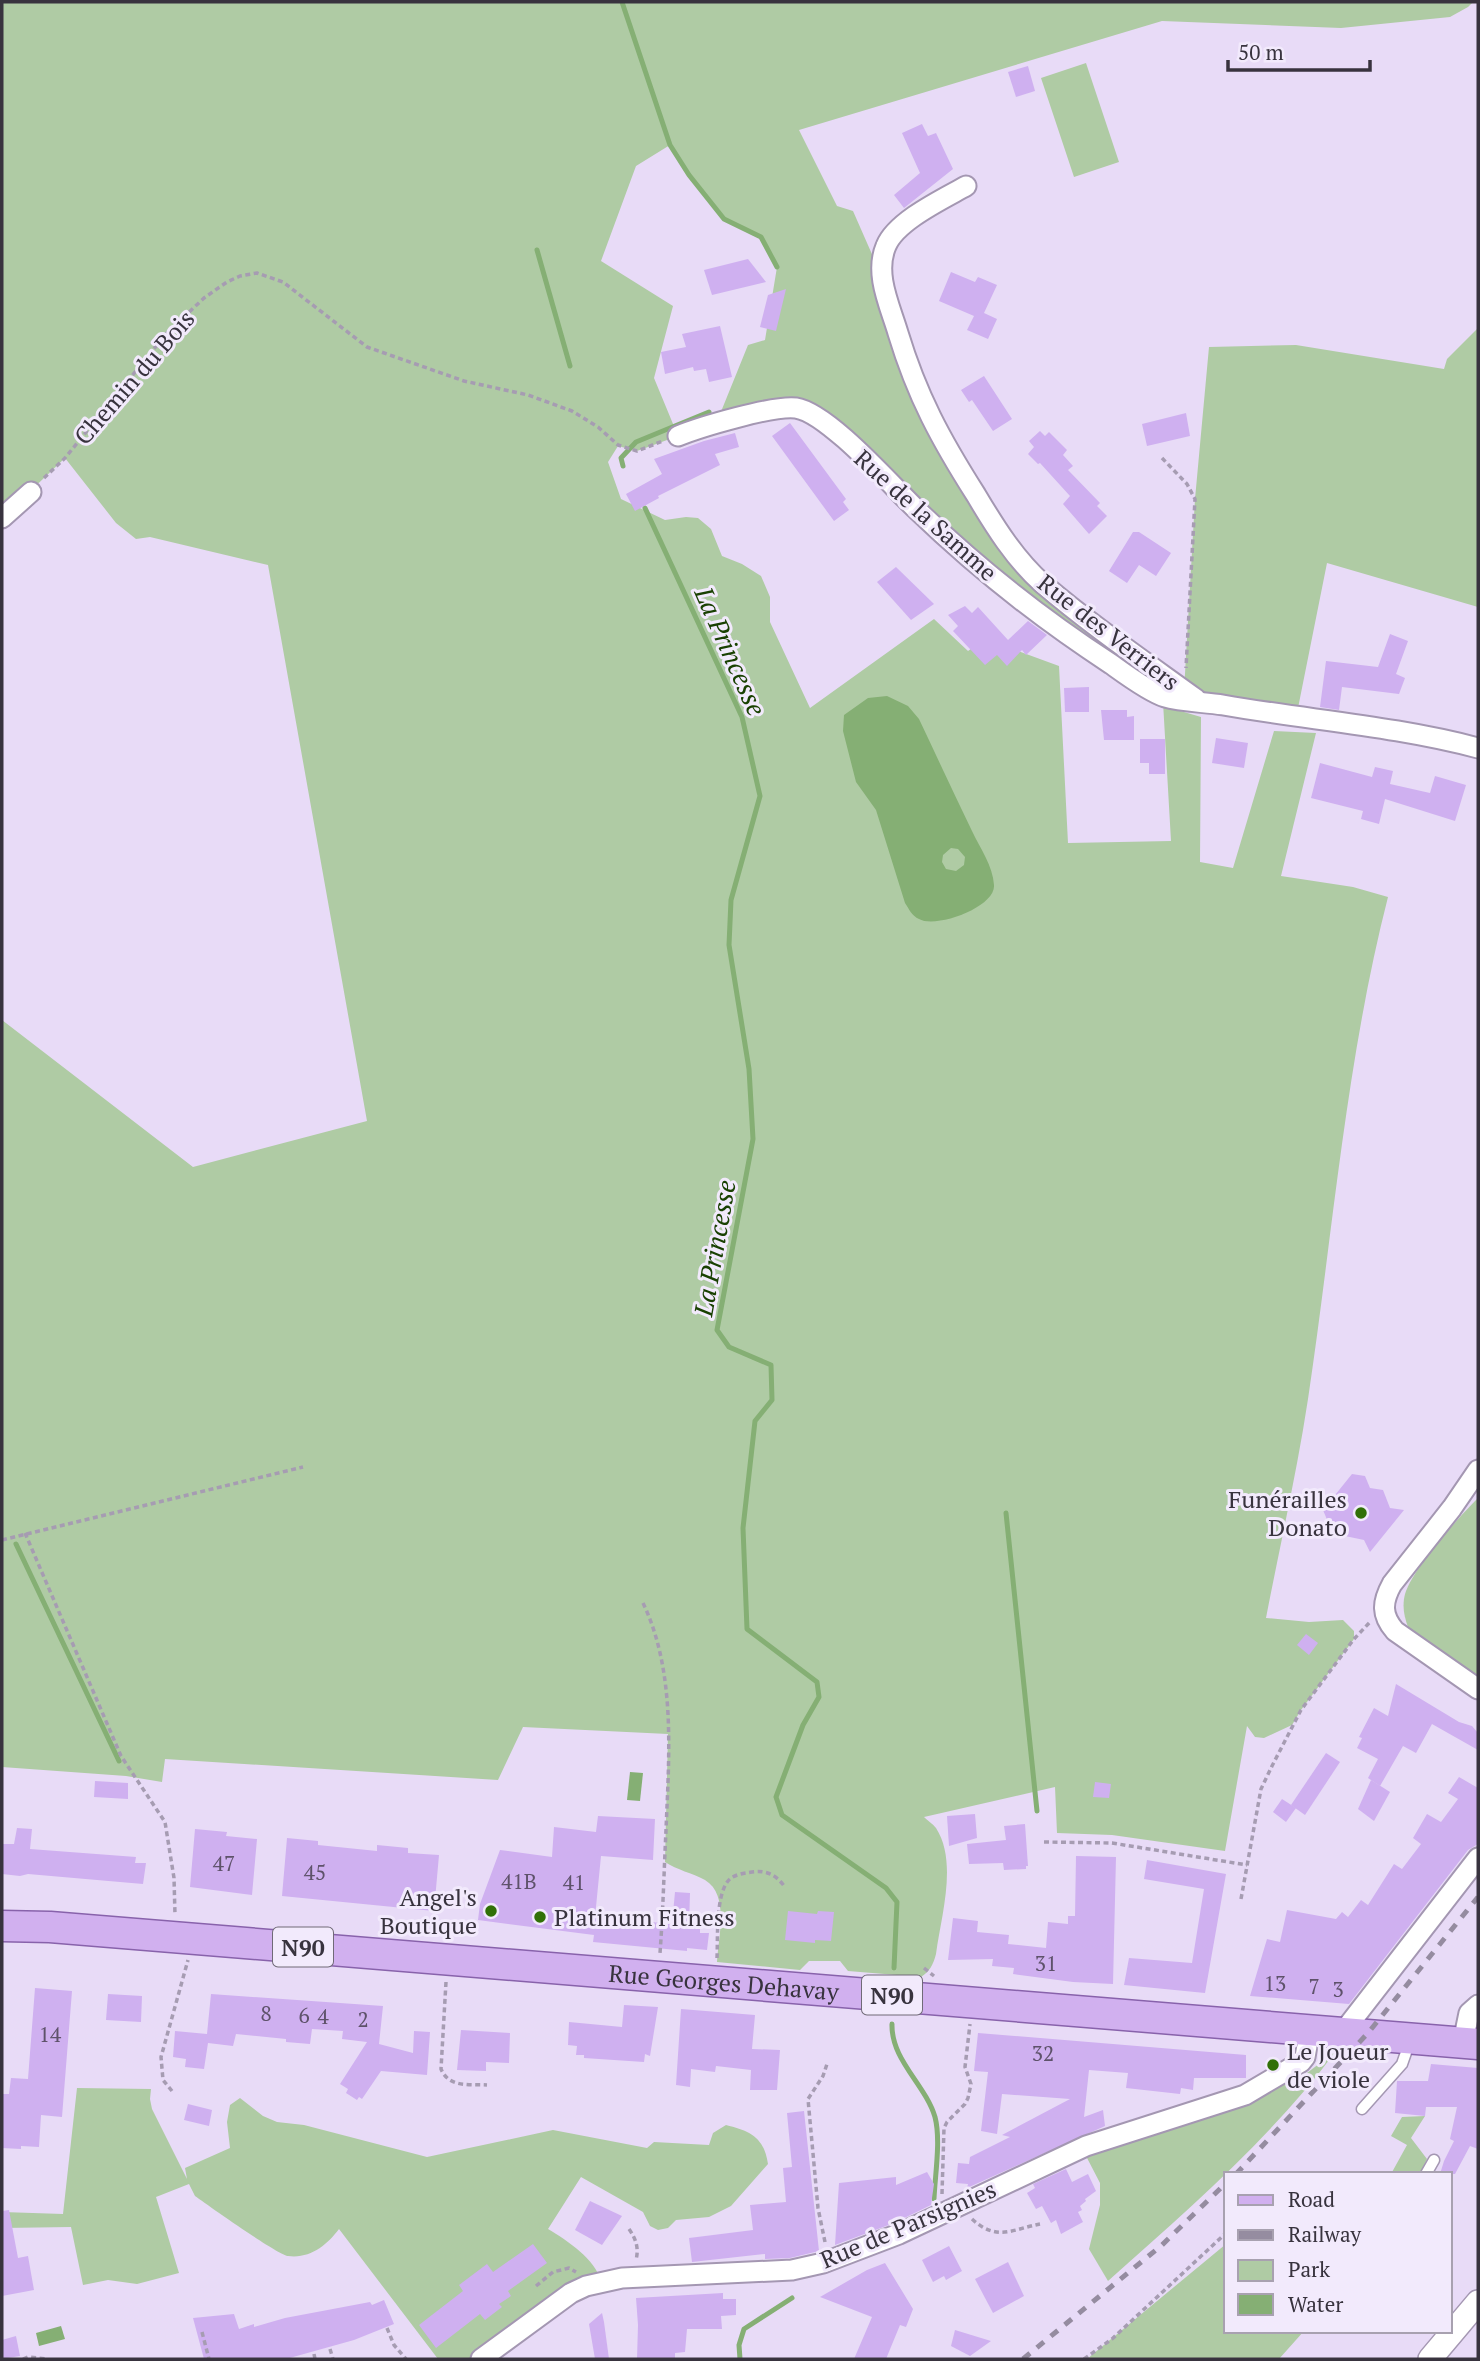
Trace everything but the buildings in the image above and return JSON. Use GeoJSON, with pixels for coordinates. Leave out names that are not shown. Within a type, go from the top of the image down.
{"type":"FeatureCollection","features":[{"type":"Feature","properties":{"kind":"main road","name":"N90"},"geometry":{"type":"LineString","coordinates":[[2,1924],[178,1931],[444,1959]]}},
{"type":"Feature","properties":{"kind":"main road","name":"Rue Georges Dehavay"},"geometry":{"type":"LineString","coordinates":[[444,1959],[1343,2032]]}},
{"type":"Feature","properties":{"kind":"main road","name":"N90"},"geometry":{"type":"LineString","coordinates":[[1343,2032],[1471,2043]]}},
{"type":"Feature","properties":{"kind":"street","name":"Rue des Verriers"},"geometry":{"type":"LineString","coordinates":[[966,186],[899,228],[886,243],[882,258],[882,277],[910,374],[939,437],[1003,539],[1042,582],[1190,695],[1296,718],[1402,731],[1478,748]]}},
{"type":"Feature","properties":{"kind":"street","name":"Rue de la Samme"},"geometry":{"type":"LineString","coordinates":[[678,436],[771,411],[793,408],[807,411],[835,431],[921,514],[1019,599],[1066,635],[1164,697],[1190,695]]}},
{"type":"Feature","properties":{"kind":"street"},"geometry":{"type":"LineString","coordinates":[[2,518],[31,492]]}},
{"type":"Feature","properties":{"kind":"street"},"geometry":{"type":"LineString","coordinates":[[1478,1470],[1452,1508],[1392,1584],[1385,1595],[1383,1609],[1386,1619],[1395,1631],[1478,1689]]}},
{"type":"Feature","properties":{"kind":"street"},"geometry":{"type":"LineString","coordinates":[[1343,2032],[1478,1858]]}},
{"type":"Feature","properties":{"kind":"street"},"geometry":{"type":"LineString","coordinates":[[1471,2043],[1469,2013],[1478,2005]]}},
{"type":"Feature","properties":{"kind":"street","name":"Rue de Parsignies"},"geometry":{"type":"LineString","coordinates":[[481,2359],[571,2293],[586,2286],[622,2278],[792,2270],[832,2260],[899,2234],[1086,2146],[1245,2095],[1301,2062],[1305,2057],[1310,2029]]}},
{"type":"Feature","properties":{"kind":"street"},"geometry":{"type":"LineString","coordinates":[[1452,2333],[1478,2302]]}},
{"type":"Feature","properties":{"kind":"street"},"geometry":{"type":"LineString","coordinates":[[1430,2359],[1452,2333]]}},
{"type":"Feature","properties":{"kind":"lane"},"geometry":{"type":"LineString","coordinates":[[1362,2109],[1402,2064],[1412,2038]]}},
{"type":"Feature","properties":{"kind":"lane"},"geometry":{"type":"LineString","coordinates":[[1427,2172],[1434,2160]]}},
{"type":"Feature","properties":{"kind":"path","name":"Chemin du Bois"},"geometry":{"type":"LineString","coordinates":[[31,492],[65,458],[166,334],[204,298],[227,282],[240,275],[257,273],[283,282],[367,347],[464,381],[528,395],[572,411],[598,427],[618,445],[638,451],[678,436]]}},
{"type":"Feature","properties":{"kind":"path"},"geometry":{"type":"LineString","coordinates":[[1162,458],[1187,484],[1195,499],[1190,695]]}},
{"type":"Feature","properties":{"kind":"path"},"geometry":{"type":"LineString","coordinates":[[2,1540],[303,1467]]}},
{"type":"Feature","properties":{"kind":"path"},"geometry":{"type":"LineString","coordinates":[[25,1533],[121,1756],[164,1822],[174,1878],[178,1931],[161,2057],[163,2080],[172,2091]]}},
{"type":"Feature","properties":{"kind":"path"},"geometry":{"type":"LineString","coordinates":[[643,1603],[655,1629],[662,1659],[668,1723],[669,1767],[659,1976]]}},
{"type":"Feature","properties":{"kind":"path"},"geometry":{"type":"LineString","coordinates":[[1241,1899],[1261,1789],[1285,1737],[1329,1671],[1354,1639],[1383,1609]]}},
{"type":"Feature","properties":{"kind":"path"},"geometry":{"type":"LineString","coordinates":[[1044,1842],[1112,1843],[1248,1865]]}},
{"type":"Feature","properties":{"kind":"path"},"geometry":{"type":"LineString","coordinates":[[716,1981],[720,1900],[724,1886],[730,1878],[738,1874],[760,1871],[776,1875],[785,1887]]}},
{"type":"Feature","properties":{"kind":"path"},"geometry":{"type":"LineString","coordinates":[[444,1959],[440,2069],[444,2077],[452,2082],[487,2085]]}},
{"type":"Feature","properties":{"kind":"path"},"geometry":{"type":"LineString","coordinates":[[972,2002],[965,2067],[971,2084],[965,2104],[944,2128],[949,2210],[991,2231],[1012,2233],[1040,2224]]}},
{"type":"Feature","properties":{"kind":"path"},"geometry":{"type":"LineString","coordinates":[[828,2064],[808,2099],[818,2208],[832,2260]]}},
{"type":"Feature","properties":{"kind":"path"},"geometry":{"type":"LineString","coordinates":[[622,2278],[637,2258],[635,2238],[629,2229]]}},
{"type":"Feature","properties":{"kind":"path"},"geometry":{"type":"LineString","coordinates":[[1084,2359],[1112,2339],[1224,2235]]}},
{"type":"Feature","properties":{"kind":"path"},"geometry":{"type":"LineString","coordinates":[[387,2328],[394,2345],[405,2359]]}},
{"type":"Feature","properties":{"kind":"path"},"geometry":{"type":"LineString","coordinates":[[202,2332],[209,2359]]}},
{"type":"Feature","properties":{"kind":"path"},"geometry":{"type":"LineString","coordinates":[[330,2350],[333,2359]]}},
{"type":"Feature","properties":{"kind":"path"},"geometry":{"type":"LineString","coordinates":[[23,2359],[47,2359]]}},
{"type":"Feature","properties":{"kind":"green space"},"geometry":{"type":"Polygon","coordinates":[[[2,2],[1473,2],[1450,17],[1341,28],[1162,21],[799,130],[837,206],[853,211],[882,277],[910,374],[1003,539],[1171,681],[1164,697],[1121,671],[807,411],[716,424],[748,345],[765,340],[777,267],[761,237],[724,219],[689,175],[670,145],[636,166],[601,261],[673,306],[654,378],[678,436],[637,451],[618,446],[608,462],[621,499],[665,520],[698,518],[711,529],[722,556],[761,576],[770,597],[770,622],[810,708],[934,619],[968,651],[985,639],[1059,666],[1068,843],[1171,841],[1163,702],[1177,710],[1201,717],[1200,862],[1233,868],[1274,731],[1316,733],[1281,876],[1353,887],[1388,897],[1361,1021],[1308,1399],[1266,1618],[1309,1622],[1343,1620],[1354,1631],[1354,1639],[1292,1725],[1264,1738],[1255,1737],[1247,1726],[1225,1851],[1112,1835],[1057,1833],[1055,1787],[924,1817],[936,1828],[943,1842],[947,1873],[936,1954],[929,1970],[921,1977],[848,1971],[840,1961],[809,1961],[800,1970],[717,1962],[721,1918],[718,1896],[705,1880],[665,1862],[668,1734],[523,1727],[498,1780],[165,1759],[162,1782],[126,1776],[2,1767],[2,1020],[193,1167],[367,1121],[268,565],[150,537],[136,539],[116,523],[65,458],[2,518],[2,2]]]}},
{"type":"Feature","properties":{"kind":"green space"},"geometry":{"type":"Polygon","coordinates":[[[1086,63],[1119,162],[1074,177],[1041,78],[1086,63]]]}},
{"type":"Feature","properties":{"kind":"green space"},"geometry":{"type":"Polygon","coordinates":[[[1478,328],[1478,607],[1327,563],[1296,718],[1184,691],[1195,499],[1209,347],[1296,345],[1444,369],[1447,359],[1478,328]]]}},
{"type":"Feature","properties":{"kind":"green space"},"geometry":{"type":"Polygon","coordinates":[[[1478,1498],[1478,1677],[1408,1627],[1404,1607],[1405,1594],[1417,1571],[1478,1498]]]}},
{"type":"Feature","properties":{"kind":"green space"},"geometry":{"type":"Polygon","coordinates":[[[1336,2051],[1257,2143],[1108,2281],[1089,2249],[1100,2205],[1100,2183],[1086,2156],[1299,2079],[1336,2051]]]}},
{"type":"Feature","properties":{"kind":"green space"},"geometry":{"type":"Polygon","coordinates":[[[77,2088],[151,2089],[152,2109],[187,2179],[185,2168],[230,2148],[227,2122],[230,2105],[240,2098],[263,2116],[277,2122],[304,2125],[427,2157],[553,2130],[647,2148],[654,2142],[709,2145],[713,2133],[726,2125],[749,2133],[759,2141],[768,2164],[731,2206],[709,2217],[676,2220],[668,2228],[658,2230],[650,2226],[643,2212],[581,2177],[548,2229],[587,2258],[601,2281],[481,2359],[438,2359],[339,2229],[317,2250],[304,2255],[288,2256],[195,2196],[189,2184],[156,2197],[179,2273],[137,2284],[108,2280],[83,2285],[71,2227],[2,2228],[2,2212],[63,2214],[77,2088]]]}},
{"type":"Feature","properties":{"kind":"green space"},"geometry":{"type":"Polygon","coordinates":[[[1425,2116],[1411,2138],[1427,2159],[1421,2172],[1392,2172],[1407,2145],[1391,2136],[1402,2117],[1425,2116]]]}},
{"type":"Feature","properties":{"kind":"green space"},"geometry":{"type":"Polygon","coordinates":[[[1224,2246],[1224,2333],[1302,2333],[1279,2359],[1087,2359],[1224,2246]]]}},
{"type":"Feature","properties":{"kind":"water"},"geometry":{"type":"Polygon","coordinates":[[[887,696],[908,706],[919,719],[989,864],[994,885],[992,893],[986,901],[964,914],[927,921],[914,916],[905,903],[876,810],[856,782],[843,731],[844,715],[868,698],[887,696]],[[951,848],[943,855],[942,862],[946,869],[956,871],[964,865],[965,857],[958,849],[951,848]]]}},
{"type":"Feature","properties":{"kind":"water"},"geometry":{"type":"Polygon","coordinates":[[[630,1772],[643,1773],[640,1801],[627,1800],[630,1772]]]}},
{"type":"Feature","properties":{"kind":"water"},"geometry":{"type":"Polygon","coordinates":[[[61,2326],[65,2339],[39,2346],[36,2333],[61,2326]]]}},
{"type":"Feature","properties":{"kind":"waterway","name":"La Princesse"},"geometry":{"type":"LineString","coordinates":[[622,2],[670,145],[689,175],[724,219],[761,237],[777,267]]}},
{"type":"Feature","properties":{"kind":"waterway"},"geometry":{"type":"LineString","coordinates":[[537,250],[570,366]]}},
{"type":"Feature","properties":{"kind":"waterway"},"geometry":{"type":"LineString","coordinates":[[623,466],[621,458],[636,442],[709,412]]}},
{"type":"Feature","properties":{"kind":"waterway","name":"La Princesse"},"geometry":{"type":"LineString","coordinates":[[645,508],[742,717],[760,796],[731,900],[729,945],[749,1069],[753,1139],[717,1330],[729,1347],[771,1365],[772,1400],[755,1421],[743,1528],[747,1629],[817,1682],[819,1697],[803,1725],[776,1797],[782,1815],[886,1888],[897,1902],[894,1968]]}},
{"type":"Feature","properties":{"kind":"waterway"},"geometry":{"type":"LineString","coordinates":[[1006,1513],[1037,1811]]}},
{"type":"Feature","properties":{"kind":"waterway"},"geometry":{"type":"LineString","coordinates":[[16,1544],[119,1761]]}},
{"type":"Feature","properties":{"kind":"waterway","name":"La Princesse"},"geometry":{"type":"LineString","coordinates":[[892,2024],[897,2049],[935,2117],[938,2147],[934,2199]]}},
{"type":"Feature","properties":{"kind":"waterway","name":"La Princesse"},"geometry":{"type":"LineString","coordinates":[[740,2359],[739,2345],[744,2329],[792,2298]]}},
{"type":"Feature","properties":{"kind":"railway"},"geometry":{"type":"LineString","coordinates":[[1238,2172],[1368,2033],[1478,1897]]}},
{"type":"Feature","properties":{"kind":"railway"},"geometry":{"type":"LineString","coordinates":[[1023,2359],[1162,2245],[1224,2185]]}},
{"type":"Feature","properties":{"kind":"place","name":"Funérailles Donato"},"geometry":{"type":"Point","coordinates":[1361,1513]}},
{"type":"Feature","properties":{"kind":"place","name":"Angel's Boutique"},"geometry":{"type":"Point","coordinates":[491,1911]}},
{"type":"Feature","properties":{"kind":"place","name":"Platinum Fitness"},"geometry":{"type":"Point","coordinates":[540,1917]}},
{"type":"Feature","properties":{"kind":"place","name":"Le Joueur de viole"},"geometry":{"type":"Point","coordinates":[1273,2065]}}]}
